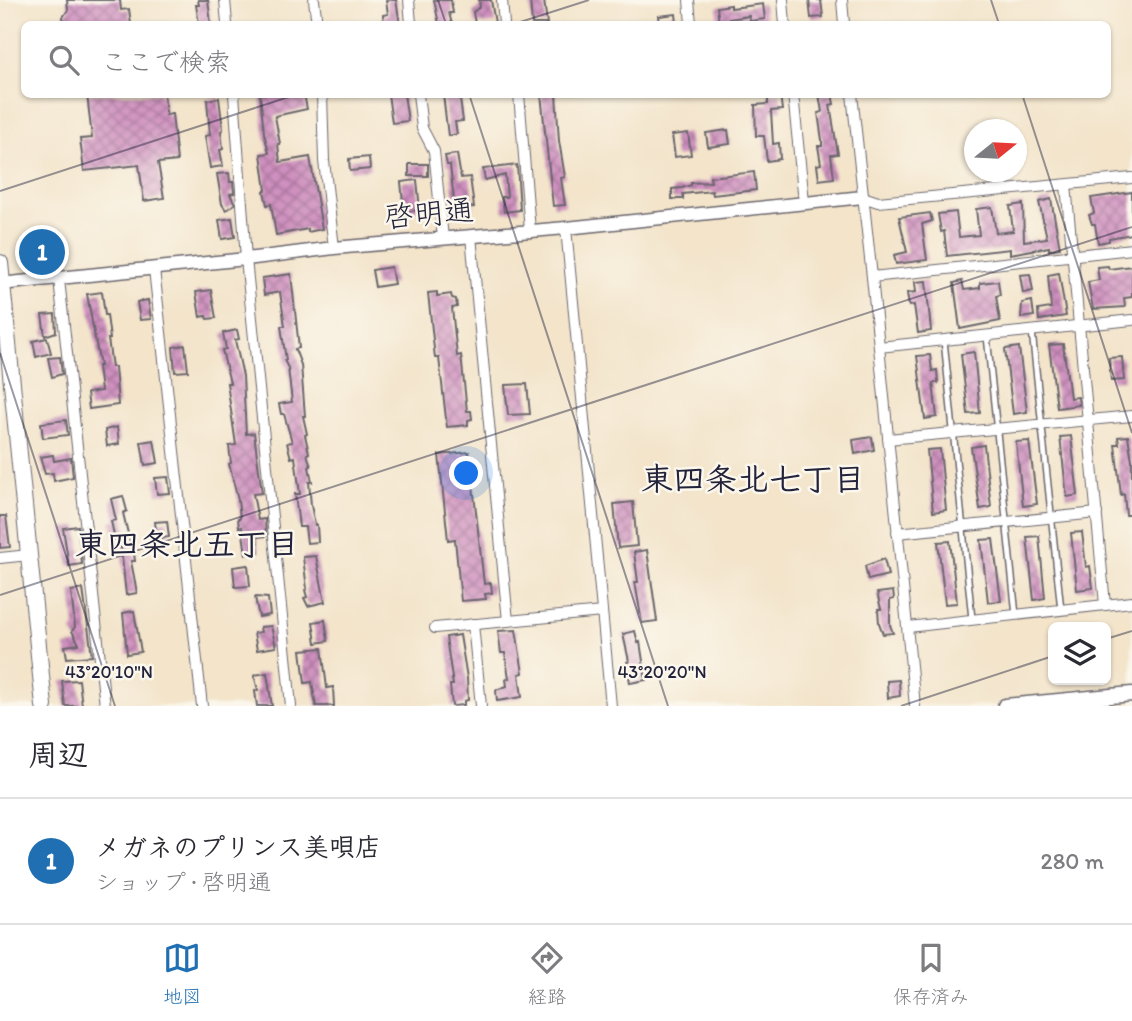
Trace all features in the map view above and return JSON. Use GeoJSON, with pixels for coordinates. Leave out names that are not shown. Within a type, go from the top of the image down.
{"type":"FeatureCollection","features":[{"type":"Feature","properties":{"kind":"main road"},"geometry":{"type":"LineString","coordinates":[[0,263],[44,706]]}},
{"type":"Feature","properties":{"kind":"main road"},"geometry":{"type":"LineString","coordinates":[[1005,706],[1132,694]]}},
{"type":"Feature","properties":{"kind":"street"},"geometry":{"type":"LineString","coordinates":[[225,0],[227,21]]}},
{"type":"Feature","properties":{"kind":"street"},"geometry":{"type":"LineString","coordinates":[[314,0],[317,21]]}},
{"type":"Feature","properties":{"kind":"street"},"geometry":{"type":"LineString","coordinates":[[409,0],[411,21]]}},
{"type":"Feature","properties":{"kind":"street"},"geometry":{"type":"LineString","coordinates":[[502,0],[504,21]]}},
{"type":"Feature","properties":{"kind":"street"},"geometry":{"type":"LineString","coordinates":[[689,0],[691,21]]}},
{"type":"Feature","properties":{"kind":"street"},"geometry":{"type":"LineString","coordinates":[[783,0],[785,21]]}},
{"type":"Feature","properties":{"kind":"street"},"geometry":{"type":"LineString","coordinates":[[842,0],[844,21]]}},
{"type":"Feature","properties":{"kind":"street"},"geometry":{"type":"LineString","coordinates":[[234,98],[246,259],[291,706]]}},
{"type":"Feature","properties":{"kind":"street"},"geometry":{"type":"LineString","coordinates":[[322,98],[324,161],[334,248]]}},
{"type":"Feature","properties":{"kind":"street"},"geometry":{"type":"LineString","coordinates":[[418,98],[422,128],[434,151],[443,238]]}},
{"type":"Feature","properties":{"kind":"street"},"geometry":{"type":"LineString","coordinates":[[519,98],[530,231]]}},
{"type":"Feature","properties":{"kind":"street"},"geometry":{"type":"LineString","coordinates":[[793,98],[804,202]]}},
{"type":"Feature","properties":{"kind":"street"},"geometry":{"type":"LineString","coordinates":[[852,98],[915,706]]}},
{"type":"Feature","properties":{"kind":"street"},"geometry":{"type":"LineString","coordinates":[[863,197],[878,202],[1132,178]]}},
{"type":"Feature","properties":{"kind":"street"},"geometry":{"type":"LineString","coordinates":[[1066,185],[1105,605]]}},
{"type":"Feature","properties":{"kind":"street","name":"啓明通"},"geometry":{"type":"LineString","coordinates":[[1,284],[334,248],[565,228],[863,197]]}},
{"type":"Feature","properties":{"kind":"street"},"geometry":{"type":"LineString","coordinates":[[565,228],[611,706]]}},
{"type":"Feature","properties":{"kind":"street"},"geometry":{"type":"LineString","coordinates":[[471,236],[508,621]]}},
{"type":"Feature","properties":{"kind":"street"},"geometry":{"type":"LineString","coordinates":[[872,277],[1132,249]]}},
{"type":"Feature","properties":{"kind":"street"},"geometry":{"type":"LineString","coordinates":[[154,269],[202,706]]}},
{"type":"Feature","properties":{"kind":"street"},"geometry":{"type":"LineString","coordinates":[[59,279],[105,706]]}},
{"type":"Feature","properties":{"kind":"street"},"geometry":{"type":"LineString","coordinates":[[879,347],[1132,320]]}},
{"type":"Feature","properties":{"kind":"street"},"geometry":{"type":"LineString","coordinates":[[888,439],[1132,416]]}},
{"type":"Feature","properties":{"kind":"street"},"geometry":{"type":"LineString","coordinates":[[897,533],[1097,513]]}},
{"type":"Feature","properties":{"kind":"street"},"geometry":{"type":"LineString","coordinates":[[0,558],[29,555]]}},
{"type":"Feature","properties":{"kind":"street"},"geometry":{"type":"LineString","coordinates":[[908,627],[1132,602]]}},
{"type":"Feature","properties":{"kind":"street"},"geometry":{"type":"LineString","coordinates":[[435,628],[602,612]]}},
{"type":"Feature","properties":{"kind":"street"},"geometry":{"type":"LineString","coordinates":[[473,624],[481,706]]}},
{"type":"Feature","properties":{"kind":"lane"},"geometry":{"type":"LineString","coordinates":[[1032,331],[1061,610]]}},
{"type":"Feature","properties":{"kind":"lane"},"geometry":{"type":"LineString","coordinates":[[987,336],[1016,615]]}},
{"type":"Feature","properties":{"kind":"lane"},"geometry":{"type":"LineString","coordinates":[[944,340],[972,620]]}},
{"type":"Feature","properties":{"kind":"building"},"geometry":{"type":"Polygon","coordinates":[[[67,0],[120,0],[121,10],[129,9],[131,21],[64,21],[68,10],[67,0]]]}},
{"type":"Feature","properties":{"kind":"building"},"geometry":{"type":"Polygon","coordinates":[[[198,0],[208,0],[211,21],[199,21],[196,5],[199,5],[198,0]]]}},
{"type":"Feature","properties":{"kind":"building"},"geometry":{"type":"Polygon","coordinates":[[[386,0],[396,0],[400,21],[384,21],[383,15],[388,14],[386,0]]]}},
{"type":"Feature","properties":{"kind":"building"},"geometry":{"type":"Polygon","coordinates":[[[434,0],[451,0],[453,13],[449,13],[451,21],[438,21],[434,0]]]}},
{"type":"Feature","properties":{"kind":"building"},"geometry":{"type":"Polygon","coordinates":[[[479,0],[491,0],[495,21],[474,21],[473,12],[480,7],[479,0]]]}},
{"type":"Feature","properties":{"kind":"building"},"geometry":{"type":"Polygon","coordinates":[[[530,0],[544,0],[547,21],[532,21],[530,0]]]}},
{"type":"Feature","properties":{"kind":"building"},"geometry":{"type":"Polygon","coordinates":[[[809,0],[821,0],[823,17],[811,18],[809,0]]]}},
{"type":"Feature","properties":{"kind":"building"},"geometry":{"type":"Polygon","coordinates":[[[763,4],[765,19],[750,21],[749,16],[719,21],[717,7],[731,5],[731,8],[763,4]]]}},
{"type":"Feature","properties":{"kind":"building"},"geometry":{"type":"Polygon","coordinates":[[[676,14],[677,21],[660,21],[659,16],[676,14]]]}},
{"type":"Feature","properties":{"kind":"building"},"geometry":{"type":"Polygon","coordinates":[[[87,98],[164,98],[166,115],[172,114],[177,161],[158,163],[164,198],[144,201],[139,165],[84,171],[80,139],[92,138],[87,98]]]}},
{"type":"Feature","properties":{"kind":"building"},"geometry":{"type":"Polygon","coordinates":[[[219,98],[223,130],[223,149],[220,150],[223,166],[210,168],[205,136],[210,135],[207,100],[219,98]]]}},
{"type":"Feature","properties":{"kind":"building"},"geometry":{"type":"Polygon","coordinates":[[[260,98],[305,98],[307,109],[275,116],[280,162],[310,157],[322,229],[276,235],[271,204],[267,205],[264,191],[261,154],[269,153],[260,98]]]}},
{"type":"Feature","properties":{"kind":"building"},"geometry":{"type":"Polygon","coordinates":[[[389,98],[405,98],[408,121],[392,123],[389,98]]]}},
{"type":"Feature","properties":{"kind":"building"},"geometry":{"type":"Polygon","coordinates":[[[443,98],[460,98],[463,121],[455,122],[457,134],[448,136],[443,98]]]}},
{"type":"Feature","properties":{"kind":"building"},"geometry":{"type":"Polygon","coordinates":[[[541,98],[556,98],[565,177],[561,178],[565,205],[553,206],[541,98]]]}},
{"type":"Feature","properties":{"kind":"building"},"geometry":{"type":"Polygon","coordinates":[[[768,98],[780,98],[782,110],[771,111],[773,144],[779,143],[780,159],[767,161],[764,136],[756,136],[755,105],[768,104],[768,98]]]}},
{"type":"Feature","properties":{"kind":"building"},"geometry":{"type":"Polygon","coordinates":[[[820,98],[833,98],[834,104],[830,105],[838,154],[831,155],[834,178],[819,180],[817,165],[821,164],[818,146],[822,146],[822,140],[818,113],[822,112],[820,98]]]}},
{"type":"Feature","properties":{"kind":"building"},"geometry":{"type":"Polygon","coordinates":[[[728,130],[730,144],[708,147],[706,133],[728,130]]]}},
{"type":"Feature","properties":{"kind":"building"},"geometry":{"type":"Polygon","coordinates":[[[688,133],[691,155],[675,157],[672,135],[688,133]]]}},
{"type":"Feature","properties":{"kind":"building"},"geometry":{"type":"Polygon","coordinates":[[[457,154],[461,178],[470,177],[474,207],[455,209],[450,165],[447,165],[445,156],[457,154]]]}},
{"type":"Feature","properties":{"kind":"building"},"geometry":{"type":"Polygon","coordinates":[[[369,157],[370,169],[350,171],[349,159],[369,157]]]}},
{"type":"Feature","properties":{"kind":"building"},"geometry":{"type":"Polygon","coordinates":[[[409,164],[428,164],[428,176],[409,176],[409,164]]]}},
{"type":"Feature","properties":{"kind":"building"},"geometry":{"type":"Polygon","coordinates":[[[517,165],[520,210],[504,212],[502,197],[507,197],[505,175],[485,180],[483,169],[517,165]]]}},
{"type":"Feature","properties":{"kind":"building"},"geometry":{"type":"Polygon","coordinates":[[[754,172],[756,190],[713,195],[712,191],[683,194],[683,199],[672,199],[672,189],[691,183],[711,182],[710,177],[754,172]]]}},
{"type":"Feature","properties":{"kind":"building"},"geometry":{"type":"Polygon","coordinates":[[[229,173],[234,193],[230,194],[235,204],[226,210],[222,204],[217,174],[229,173]]]}},
{"type":"Feature","properties":{"kind":"building"},"geometry":{"type":"Polygon","coordinates":[[[417,180],[420,210],[404,212],[401,182],[417,180]]]}},
{"type":"Feature","properties":{"kind":"building"},"geometry":{"type":"Polygon","coordinates":[[[1132,192],[1132,234],[1098,243],[1095,224],[1092,224],[1089,215],[1094,213],[1091,198],[1132,192]]]}},
{"type":"Feature","properties":{"kind":"building"},"geometry":{"type":"Polygon","coordinates":[[[1051,199],[1060,248],[1049,250],[1049,247],[1010,254],[1010,249],[947,256],[944,231],[941,232],[938,214],[956,212],[959,237],[979,235],[976,209],[992,207],[996,233],[1013,231],[1010,206],[1023,204],[1024,241],[1047,238],[1039,202],[1051,199]]]}},
{"type":"Feature","properties":{"kind":"building"},"geometry":{"type":"Polygon","coordinates":[[[930,213],[932,221],[922,224],[927,260],[896,264],[894,255],[907,252],[899,217],[930,213]]]}},
{"type":"Feature","properties":{"kind":"building"},"geometry":{"type":"Polygon","coordinates":[[[232,218],[235,237],[222,239],[219,220],[232,218]]]}},
{"type":"Feature","properties":{"kind":"building"},"geometry":{"type":"Polygon","coordinates":[[[52,242],[54,260],[32,262],[30,244],[52,242]]]}},
{"type":"Feature","properties":{"kind":"building"},"geometry":{"type":"Polygon","coordinates":[[[1108,266],[1109,269],[1132,266],[1132,297],[1124,298],[1125,307],[1093,309],[1088,282],[1099,280],[1097,267],[1108,266]]]}},
{"type":"Feature","properties":{"kind":"building"},"geometry":{"type":"Polygon","coordinates":[[[391,267],[394,284],[375,287],[372,270],[391,267]]]}},
{"type":"Feature","properties":{"kind":"building"},"geometry":{"type":"Polygon","coordinates":[[[1059,273],[1066,316],[1039,320],[1038,310],[1051,308],[1048,275],[1059,273]]]}},
{"type":"Feature","properties":{"kind":"building"},"geometry":{"type":"Polygon","coordinates":[[[291,274],[299,348],[295,349],[301,365],[303,416],[311,466],[311,505],[317,525],[318,542],[307,543],[305,527],[299,527],[295,494],[300,494],[295,457],[291,458],[287,443],[292,442],[279,404],[292,402],[288,368],[284,360],[281,326],[285,326],[280,292],[264,295],[262,278],[291,274]]]}},
{"type":"Feature","properties":{"kind":"building"},"geometry":{"type":"Polygon","coordinates":[[[1030,274],[1033,291],[1023,293],[1020,275],[1030,274]]]}},
{"type":"Feature","properties":{"kind":"building"},"geometry":{"type":"Polygon","coordinates":[[[926,281],[931,331],[918,333],[914,305],[909,306],[907,293],[916,292],[915,282],[926,281]]]}},
{"type":"Feature","properties":{"kind":"building"},"geometry":{"type":"Polygon","coordinates":[[[962,281],[964,290],[980,288],[980,283],[998,281],[1000,295],[996,296],[1000,321],[960,329],[954,283],[962,281]]]}},
{"type":"Feature","properties":{"kind":"building"},"geometry":{"type":"Polygon","coordinates":[[[211,290],[216,318],[207,319],[206,316],[200,317],[196,292],[211,290]]]}},
{"type":"Feature","properties":{"kind":"building"},"geometry":{"type":"Polygon","coordinates":[[[102,292],[112,367],[115,367],[118,405],[89,409],[87,393],[101,391],[100,366],[87,294],[102,292]]]}},
{"type":"Feature","properties":{"kind":"building"},"geometry":{"type":"Polygon","coordinates":[[[437,292],[437,296],[451,294],[452,298],[456,299],[457,307],[452,308],[457,356],[461,355],[467,411],[471,411],[472,419],[468,420],[468,425],[447,427],[439,358],[435,358],[428,293],[437,292]]]}},
{"type":"Feature","properties":{"kind":"building"},"geometry":{"type":"Polygon","coordinates":[[[148,300],[151,319],[140,320],[137,302],[148,300]]]}},
{"type":"Feature","properties":{"kind":"building"},"geometry":{"type":"Polygon","coordinates":[[[1032,301],[1034,316],[1021,318],[1022,303],[1032,301]]]}},
{"type":"Feature","properties":{"kind":"building"},"geometry":{"type":"Polygon","coordinates":[[[55,314],[56,332],[45,336],[42,315],[55,314]]]}},
{"type":"Feature","properties":{"kind":"building"},"geometry":{"type":"Polygon","coordinates":[[[237,330],[239,339],[235,340],[243,376],[246,434],[254,433],[262,493],[253,494],[258,520],[265,519],[266,536],[257,537],[259,552],[246,554],[242,527],[239,528],[238,500],[229,464],[229,446],[236,445],[227,383],[230,383],[222,350],[226,349],[223,333],[237,330]]]}},
{"type":"Feature","properties":{"kind":"building"},"geometry":{"type":"Polygon","coordinates":[[[47,338],[51,353],[36,357],[33,341],[47,338]]]}},
{"type":"Feature","properties":{"kind":"building"},"geometry":{"type":"Polygon","coordinates":[[[1063,344],[1070,398],[1078,397],[1079,405],[1057,408],[1049,345],[1063,344]]]}},
{"type":"Feature","properties":{"kind":"building"},"geometry":{"type":"Polygon","coordinates":[[[185,345],[188,371],[175,372],[173,347],[185,345]]]}},
{"type":"Feature","properties":{"kind":"building"},"geometry":{"type":"Polygon","coordinates":[[[1019,347],[1027,412],[1013,414],[1005,349],[1019,347]]]}},
{"type":"Feature","properties":{"kind":"building"},"geometry":{"type":"Polygon","coordinates":[[[974,352],[980,413],[968,414],[961,354],[974,352]]]}},
{"type":"Feature","properties":{"kind":"building"},"geometry":{"type":"Polygon","coordinates":[[[930,355],[932,371],[937,370],[938,383],[933,383],[937,417],[925,419],[917,356],[930,355]]]}},
{"type":"Feature","properties":{"kind":"building"},"geometry":{"type":"Polygon","coordinates":[[[60,357],[62,374],[52,377],[48,358],[60,357]]]}},
{"type":"Feature","properties":{"kind":"building"},"geometry":{"type":"Polygon","coordinates":[[[1122,357],[1124,380],[1111,381],[1109,358],[1122,357]]]}},
{"type":"Feature","properties":{"kind":"building"},"geometry":{"type":"Polygon","coordinates":[[[527,384],[530,414],[508,415],[505,385],[527,384]]]}},
{"type":"Feature","properties":{"kind":"building"},"geometry":{"type":"Polygon","coordinates":[[[66,420],[68,435],[43,438],[41,423],[66,420]]]}},
{"type":"Feature","properties":{"kind":"building"},"geometry":{"type":"Polygon","coordinates":[[[117,427],[119,444],[107,446],[105,430],[117,427]]]}},
{"type":"Feature","properties":{"kind":"building"},"geometry":{"type":"Polygon","coordinates":[[[1071,436],[1078,495],[1067,497],[1060,437],[1071,436]]]}},
{"type":"Feature","properties":{"kind":"building"},"geometry":{"type":"Polygon","coordinates":[[[1128,436],[1132,460],[1132,515],[1126,515],[1124,494],[1121,495],[1115,444],[1119,444],[1118,437],[1128,436]]]}},
{"type":"Feature","properties":{"kind":"building"},"geometry":{"type":"Polygon","coordinates":[[[872,437],[874,450],[855,454],[853,440],[872,437]]]}},
{"type":"Feature","properties":{"kind":"building"},"geometry":{"type":"Polygon","coordinates":[[[154,440],[158,463],[145,465],[141,442],[154,440]]]}},
{"type":"Feature","properties":{"kind":"building"},"geometry":{"type":"Polygon","coordinates":[[[1029,441],[1037,504],[1023,506],[1016,442],[1029,441]]]}},
{"type":"Feature","properties":{"kind":"building"},"geometry":{"type":"Polygon","coordinates":[[[984,445],[991,507],[980,509],[971,447],[984,445]]]}},
{"type":"Feature","properties":{"kind":"building"},"geometry":{"type":"Polygon","coordinates":[[[940,449],[946,510],[933,512],[927,450],[940,449]]]}},
{"type":"Feature","properties":{"kind":"building"},"geometry":{"type":"Polygon","coordinates":[[[469,452],[470,458],[475,457],[476,467],[471,467],[484,584],[491,583],[492,593],[485,594],[486,599],[461,601],[455,539],[448,540],[439,455],[469,452]]]}},
{"type":"Feature","properties":{"kind":"building"},"geometry":{"type":"Polygon","coordinates":[[[53,455],[54,461],[71,458],[73,477],[54,481],[53,473],[45,474],[40,457],[53,455]]]}},
{"type":"Feature","properties":{"kind":"building"},"geometry":{"type":"Polygon","coordinates":[[[168,477],[170,493],[157,494],[155,478],[168,477]]]}},
{"type":"Feature","properties":{"kind":"building"},"geometry":{"type":"Polygon","coordinates":[[[123,496],[127,511],[123,513],[133,546],[135,561],[131,561],[137,593],[126,595],[120,539],[115,540],[111,521],[116,520],[111,499],[123,496]]]}},
{"type":"Feature","properties":{"kind":"building"},"geometry":{"type":"Polygon","coordinates":[[[633,502],[637,546],[618,548],[614,504],[633,502]]]}},
{"type":"Feature","properties":{"kind":"building"},"geometry":{"type":"Polygon","coordinates":[[[0,516],[6,516],[10,547],[0,548],[0,516]]]}},
{"type":"Feature","properties":{"kind":"building"},"geometry":{"type":"Polygon","coordinates":[[[167,521],[169,537],[157,539],[155,522],[167,521]]]}},
{"type":"Feature","properties":{"kind":"building"},"geometry":{"type":"Polygon","coordinates":[[[78,526],[82,564],[69,566],[63,528],[78,526]]]}},
{"type":"Feature","properties":{"kind":"building"},"geometry":{"type":"Polygon","coordinates":[[[1082,532],[1086,567],[1090,566],[1093,588],[1077,590],[1071,533],[1082,532]]]}},
{"type":"Feature","properties":{"kind":"building"},"geometry":{"type":"Polygon","coordinates":[[[1039,536],[1045,598],[1034,600],[1027,537],[1039,536]]]}},
{"type":"Feature","properties":{"kind":"building"},"geometry":{"type":"Polygon","coordinates":[[[993,539],[1001,601],[988,602],[981,540],[993,539]]]}},
{"type":"Feature","properties":{"kind":"building"},"geometry":{"type":"Polygon","coordinates":[[[950,541],[957,603],[945,604],[938,542],[950,541]]]}},
{"type":"Feature","properties":{"kind":"building"},"geometry":{"type":"Polygon","coordinates":[[[647,550],[657,621],[642,623],[635,582],[638,582],[634,552],[647,550]]]}},
{"type":"Feature","properties":{"kind":"building"},"geometry":{"type":"Polygon","coordinates":[[[316,556],[325,602],[308,606],[304,598],[307,597],[307,589],[303,557],[316,556]]]}},
{"type":"Feature","properties":{"kind":"building"},"geometry":{"type":"Polygon","coordinates":[[[884,559],[888,575],[868,580],[865,566],[884,559]]]}},
{"type":"Feature","properties":{"kind":"building"},"geometry":{"type":"Polygon","coordinates":[[[248,565],[250,586],[235,587],[233,567],[248,565]]]}},
{"type":"Feature","properties":{"kind":"building"},"geometry":{"type":"Polygon","coordinates":[[[83,589],[92,656],[67,658],[65,646],[79,644],[72,631],[75,627],[71,591],[83,589]]]}},
{"type":"Feature","properties":{"kind":"building"},"geometry":{"type":"Polygon","coordinates":[[[893,591],[894,599],[890,600],[890,625],[893,633],[883,634],[879,623],[878,609],[881,609],[877,593],[893,591]]]}},
{"type":"Feature","properties":{"kind":"building"},"geometry":{"type":"Polygon","coordinates":[[[255,597],[268,598],[270,615],[259,617],[255,597]]]}},
{"type":"Feature","properties":{"kind":"building"},"geometry":{"type":"Polygon","coordinates":[[[134,611],[141,652],[127,654],[123,613],[134,611]]]}},
{"type":"Feature","properties":{"kind":"building"},"geometry":{"type":"Polygon","coordinates":[[[325,620],[328,641],[316,643],[313,622],[325,620]]]}},
{"type":"Feature","properties":{"kind":"building"},"geometry":{"type":"Polygon","coordinates":[[[271,626],[276,647],[257,650],[254,633],[261,632],[260,627],[271,626]]]}},
{"type":"Feature","properties":{"kind":"building"},"geometry":{"type":"Polygon","coordinates":[[[516,630],[523,673],[519,674],[522,697],[497,701],[496,690],[507,686],[506,679],[509,678],[498,631],[516,630]]]}},
{"type":"Feature","properties":{"kind":"building"},"geometry":{"type":"Polygon","coordinates":[[[635,631],[638,643],[640,642],[646,680],[630,683],[629,661],[623,634],[635,631]]]}},
{"type":"Feature","properties":{"kind":"building"},"geometry":{"type":"Polygon","coordinates":[[[460,635],[468,700],[464,701],[464,705],[452,706],[450,685],[453,685],[446,637],[460,635]]]}},
{"type":"Feature","properties":{"kind":"building"},"geometry":{"type":"Polygon","coordinates":[[[322,648],[327,688],[333,687],[334,706],[316,706],[312,682],[305,683],[301,650],[322,648]]]}},
{"type":"Feature","properties":{"kind":"building"},"geometry":{"type":"Polygon","coordinates":[[[267,673],[272,706],[257,706],[255,691],[258,690],[254,675],[267,673]]]}},
{"type":"Feature","properties":{"kind":"building"},"geometry":{"type":"Polygon","coordinates":[[[79,680],[82,706],[65,706],[62,681],[79,680]]]}},
{"type":"Feature","properties":{"kind":"building"},"geometry":{"type":"Polygon","coordinates":[[[899,680],[900,696],[888,698],[887,681],[899,680]]]}},
{"type":"Feature","properties":{"kind":"place","name":"メガネのプリンス美唄店"},"geometry":{"type":"Point","coordinates":[42,252]}},
{"type":"Feature","properties":{"kind":"district","name":"東四条北七丁目"},"geometry":{"type":"Point","coordinates":[753,479]}},
{"type":"Feature","properties":{"kind":"district","name":"東四条北五丁目"},"geometry":{"type":"Point","coordinates":[187,544]}}]}
